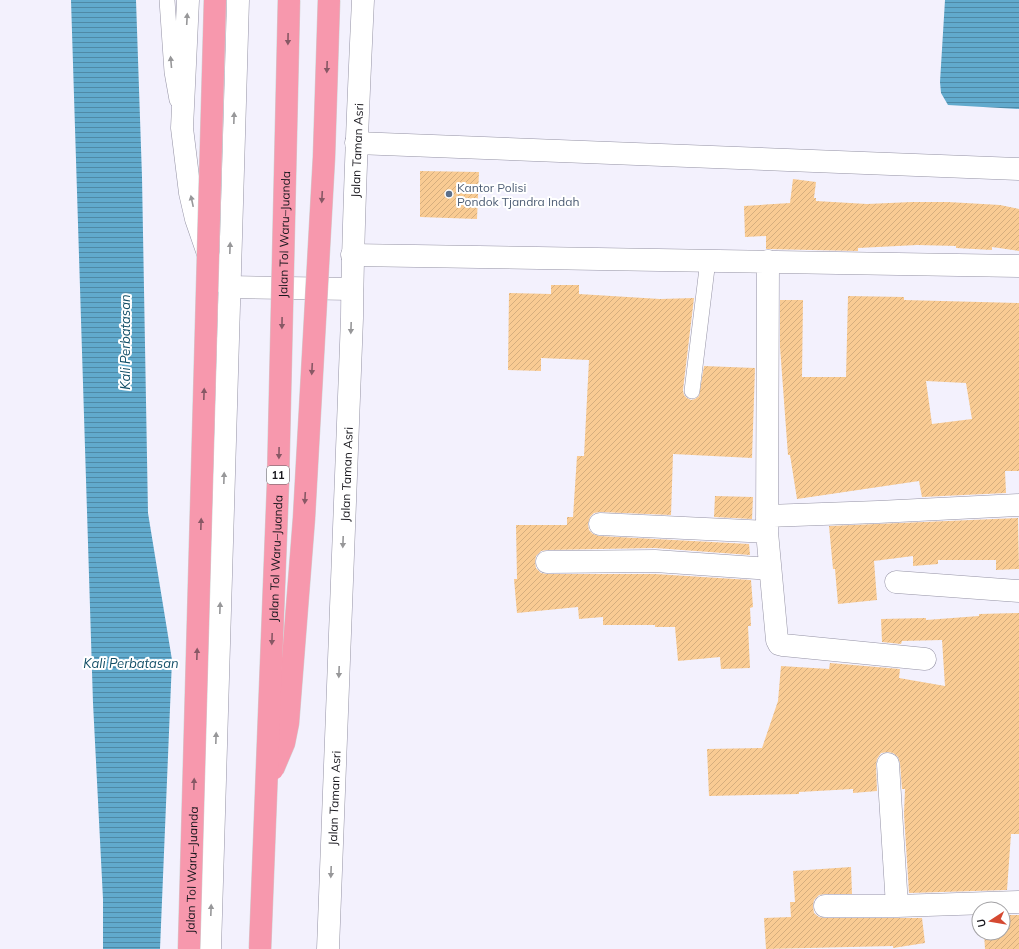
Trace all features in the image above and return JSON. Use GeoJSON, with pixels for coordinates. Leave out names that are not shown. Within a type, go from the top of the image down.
{"type":"FeatureCollection","features":[{"type":"Feature","properties":{"kind":"highway","name":"Jalan Tol Waru–Juanda"},"geometry":{"type":"LineString","coordinates":[[189,949],[215,0]]}},
{"type":"Feature","properties":{"kind":"highway","name":"Jalan Tol Waru–Juanda"},"geometry":{"type":"LineString","coordinates":[[260,949],[278,483],[289,0]]}},
{"type":"Feature","properties":{"kind":"highway"},"geometry":{"type":"LineString","coordinates":[[267,784],[284,743],[288,723],[304,510],[324,165],[329,0]]}},
{"type":"Feature","properties":{"kind":"street"},"geometry":{"type":"LineString","coordinates":[[188,0],[182,128],[190,193],[196,219],[214,271],[229,287],[352,289]]}},
{"type":"Feature","properties":{"kind":"street"},"geometry":{"type":"LineString","coordinates":[[210,949],[238,0]]}},
{"type":"Feature","properties":{"kind":"street","name":"Jalan Taman Asri"},"geometry":{"type":"LineString","coordinates":[[328,949],[356,143],[363,0]]}},
{"type":"Feature","properties":{"kind":"street"},"geometry":{"type":"LineString","coordinates":[[356,143],[1019,169]]}},
{"type":"Feature","properties":{"kind":"street"},"geometry":{"type":"LineString","coordinates":[[352,255],[1019,266]]}},
{"type":"Feature","properties":{"kind":"street"},"geometry":{"type":"LineString","coordinates":[[768,261],[766,524],[777,640],[779,644],[783,645],[926,658]]}},
{"type":"Feature","properties":{"kind":"street"},"geometry":{"type":"LineString","coordinates":[[600,524],[766,524],[878,512],[1019,505]]}},
{"type":"Feature","properties":{"kind":"street"},"geometry":{"type":"LineString","coordinates":[[547,562],[655,561],[770,569]]}},
{"type":"Feature","properties":{"kind":"street"},"geometry":{"type":"LineString","coordinates":[[896,582],[1019,591]]}},
{"type":"Feature","properties":{"kind":"street"},"geometry":{"type":"LineString","coordinates":[[888,764],[897,906]]}},
{"type":"Feature","properties":{"kind":"street"},"geometry":{"type":"LineString","coordinates":[[825,906],[897,906],[1019,902]]}},
{"type":"Feature","properties":{"kind":"lane"},"geometry":{"type":"LineString","coordinates":[[166,0],[172,72],[182,128]]}},
{"type":"Feature","properties":{"kind":"lane"},"geometry":{"type":"LineString","coordinates":[[692,391],[708,260]]}},
{"type":"Feature","properties":{"kind":"water","name":"Kali Perbatasan"},"geometry":{"type":"Polygon","coordinates":[[[71,0],[136,0],[142,177],[148,513],[172,660],[160,949],[103,949],[103,899],[93,703],[71,0]]]}},
{"type":"Feature","properties":{"kind":"water"},"geometry":{"type":"Polygon","coordinates":[[[945,0],[1019,0],[1019,109],[948,105],[941,93],[940,82],[945,0]]]}},
{"type":"Feature","properties":{"kind":"building","name":"Kantor Polisi Pondok Tjandra Indah"},"geometry":{"type":"Polygon","coordinates":[[[420,171],[479,172],[477,219],[420,217],[420,171]]]}},
{"type":"Feature","properties":{"kind":"building"},"geometry":{"type":"Polygon","coordinates":[[[793,179],[816,182],[814,198],[816,198],[816,201],[867,204],[948,202],[1000,205],[1019,209],[1019,251],[992,247],[992,250],[956,248],[956,246],[917,245],[858,248],[858,251],[766,249],[766,236],[745,237],[744,206],[790,203],[793,179]]]}},
{"type":"Feature","properties":{"kind":"building"},"geometry":{"type":"Polygon","coordinates":[[[551,285],[579,285],[579,294],[660,299],[694,298],[683,390],[684,395],[691,400],[699,396],[704,366],[755,368],[752,458],[673,454],[671,515],[600,512],[594,513],[590,517],[588,524],[589,530],[593,534],[599,536],[749,544],[750,555],[655,548],[547,550],[541,551],[536,556],[536,568],[541,573],[547,574],[655,574],[751,580],[753,607],[750,608],[751,626],[748,626],[750,668],[721,669],[720,657],[678,661],[675,627],[655,627],[655,625],[603,625],[603,617],[579,619],[578,607],[517,613],[514,579],[517,579],[516,525],[567,525],[567,517],[573,517],[577,456],[584,456],[589,360],[541,358],[541,371],[508,370],[509,293],[551,294],[551,285]]]}},
{"type":"Feature","properties":{"kind":"building"},"geometry":{"type":"Polygon","coordinates":[[[848,296],[904,297],[904,300],[1019,303],[1019,471],[1005,471],[1006,493],[922,497],[919,481],[797,499],[790,455],[788,455],[780,347],[780,300],[803,300],[802,377],[846,377],[848,296]],[[926,381],[932,424],[972,419],[966,383],[926,381]]]}},
{"type":"Feature","properties":{"kind":"building"},"geometry":{"type":"Polygon","coordinates":[[[715,496],[753,497],[752,519],[714,517],[715,496]]]}},
{"type":"Feature","properties":{"kind":"building"},"geometry":{"type":"Polygon","coordinates":[[[1018,518],[1019,569],[996,570],[996,560],[938,560],[938,564],[913,566],[913,556],[874,561],[877,600],[838,604],[829,526],[1018,518]]]}},
{"type":"Feature","properties":{"kind":"building"},"geometry":{"type":"Polygon","coordinates":[[[1019,613],[1019,834],[1011,834],[1007,890],[909,893],[904,814],[905,789],[902,789],[900,763],[898,757],[893,753],[881,753],[877,759],[877,791],[853,793],[853,789],[799,792],[799,794],[709,796],[707,749],[762,748],[778,701],[781,666],[829,669],[830,663],[900,669],[899,678],[945,686],[942,640],[902,641],[901,644],[882,642],[881,619],[926,618],[926,620],[979,616],[979,614],[1019,613]]]}},
{"type":"Feature","properties":{"kind":"building"},"geometry":{"type":"Polygon","coordinates":[[[851,867],[852,894],[819,895],[814,900],[814,913],[819,917],[825,918],[922,918],[925,943],[893,948],[893,946],[766,949],[764,918],[791,917],[790,902],[795,902],[793,871],[851,867]]]}},
{"type":"Feature","properties":{"kind":"building"},"geometry":{"type":"Polygon","coordinates":[[[1011,915],[1019,915],[1019,949],[985,949],[984,941],[1011,941],[1011,915]]]}},
{"type":"Feature","properties":{"kind":"place","name":"Kantor Polisi Pondok Tjandra Indah"},"geometry":{"type":"Point","coordinates":[449,194]}}]}
